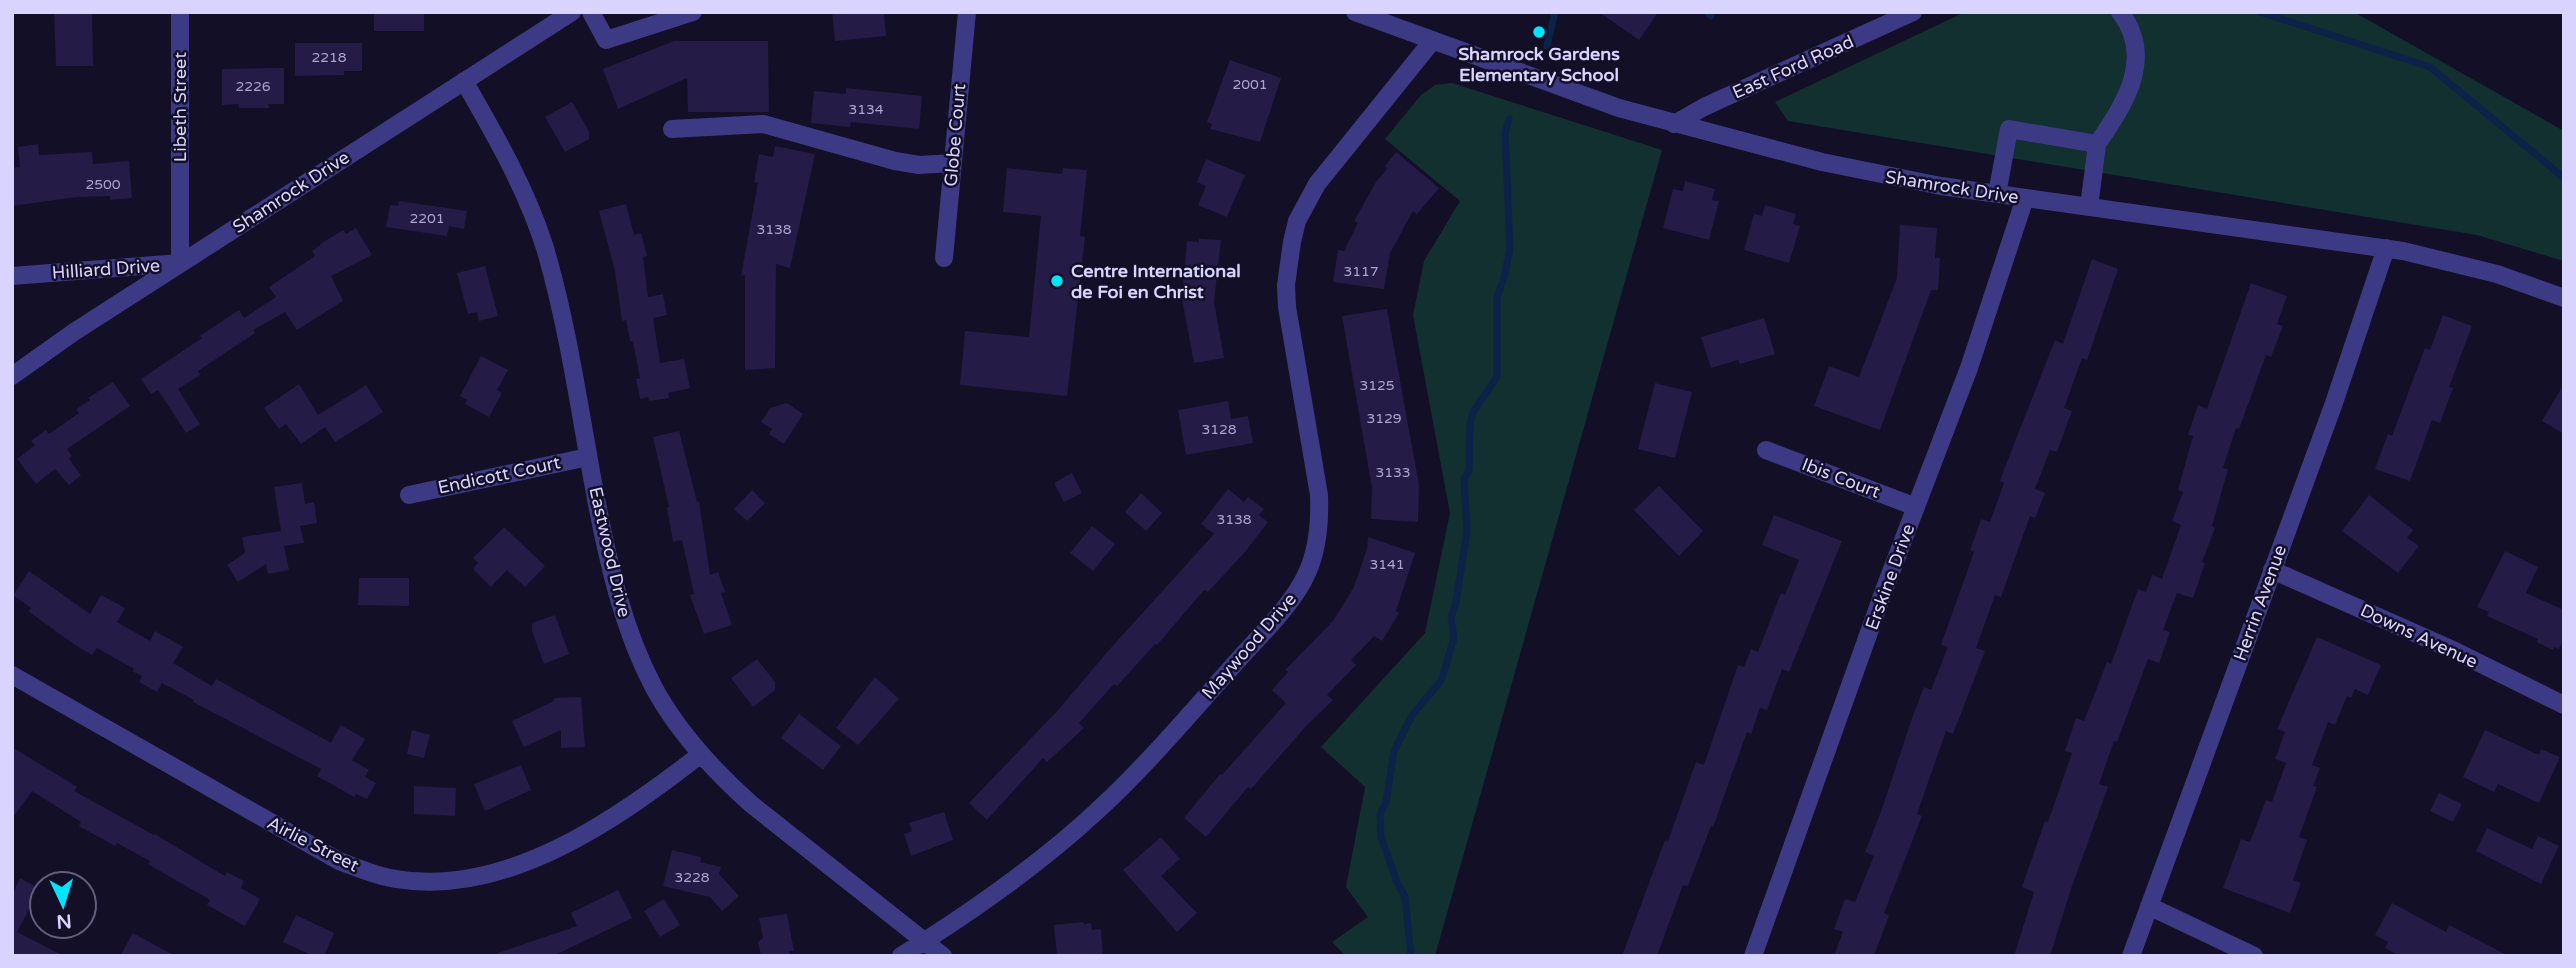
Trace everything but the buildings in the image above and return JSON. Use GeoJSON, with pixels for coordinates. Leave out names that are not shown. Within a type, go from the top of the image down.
{"type":"FeatureCollection","features":[{"type":"Feature","properties":{"kind":"street","name":"Libeth Street"},"geometry":{"type":"LineString","coordinates":[[180,12],[181,202]]}},
{"type":"Feature","properties":{"kind":"street"},"geometry":{"type":"LineString","coordinates":[[592,12],[606,40],[693,12]]}},
{"type":"Feature","properties":{"kind":"street","name":"Globe Court"},"geometry":{"type":"LineString","coordinates":[[944,258],[967,12]]}},
{"type":"Feature","properties":{"kind":"street","name":"Shamrock Drive"},"geometry":{"type":"LineString","coordinates":[[1355,12],[1619,108],[1878,175],[2386,248],[2451,261],[2564,298]]}},
{"type":"Feature","properties":{"kind":"street","name":"East Ford Road"},"geometry":{"type":"LineString","coordinates":[[1674,124],[1704,107],[1913,12]]}},
{"type":"Feature","properties":{"kind":"street"},"geometry":{"type":"LineString","coordinates":[[2089,207],[2097,144],[2129,93],[2135,67],[2136,47],[2131,26],[2120,12]]}},
{"type":"Feature","properties":{"kind":"street","name":"Shamrock Drive"},"geometry":{"type":"LineString","coordinates":[[12,376],[74,332],[565,14]]}},
{"type":"Feature","properties":{"kind":"street","name":"Maywood Drive"},"geometry":{"type":"LineString","coordinates":[[901,956],[1027,869],[1096,813],[1178,727],[1301,586],[1313,556],[1319,495],[1287,307],[1286,285],[1297,221],[1317,184],[1433,40]]}},
{"type":"Feature","properties":{"kind":"street","name":"Eastwood Drive"},"geometry":{"type":"LineString","coordinates":[[464,81],[525,194],[544,247],[566,338],[607,551],[628,629],[654,686],[701,754],[724,781],[943,956]]}},
{"type":"Feature","properties":{"kind":"street"},"geometry":{"type":"LineString","coordinates":[[672,128],[763,124],[895,161],[919,165],[953,163]]}},
{"type":"Feature","properties":{"kind":"street"},"geometry":{"type":"LineString","coordinates":[[1997,194],[2009,129],[2097,144]]}},
{"type":"Feature","properties":{"kind":"street","name":"Erskine Drive"},"geometry":{"type":"LineString","coordinates":[[1753,956],[1969,368],[2025,198]]}},
{"type":"Feature","properties":{"kind":"street","name":"Hilliard Drive"},"geometry":{"type":"LineString","coordinates":[[12,276],[180,263],[181,202]]}},
{"type":"Feature","properties":{"kind":"street","name":"Herrin Avenue"},"geometry":{"type":"LineString","coordinates":[[2131,956],[2334,403],[2386,248]]}},
{"type":"Feature","properties":{"kind":"street","name":"Ibis Court"},"geometry":{"type":"LineString","coordinates":[[1766,450],[1916,507]]}},
{"type":"Feature","properties":{"kind":"street","name":"Endicott Court"},"geometry":{"type":"LineString","coordinates":[[409,495],[588,457]]}},
{"type":"Feature","properties":{"kind":"street","name":"Downs Avenue"},"geometry":{"type":"LineString","coordinates":[[2272,570],[2453,650],[2564,705]]}},
{"type":"Feature","properties":{"kind":"street","name":"Airlie Street"},"geometry":{"type":"LineString","coordinates":[[12,675],[339,861],[396,879],[449,881],[509,868],[562,845],[621,813],[701,754]]}},
{"type":"Feature","properties":{"kind":"street"},"geometry":{"type":"LineString","coordinates":[[2149,906],[2254,956]]}},
{"type":"Feature","properties":{"kind":"green space"},"geometry":{"type":"Polygon","coordinates":[[[1965,12],[2354,12],[2564,131],[2564,261],[2477,235],[1788,121],[1775,102],[1965,12]]]}},
{"type":"Feature","properties":{"kind":"green space"},"geometry":{"type":"Polygon","coordinates":[[[1452,83],[1662,150],[1435,956],[1346,956],[1332,942],[1368,917],[1346,887],[1365,787],[1321,747],[1425,633],[1450,513],[1413,315],[1424,261],[1460,201],[1385,139],[1421,95],[1435,85],[1452,83]]]}},
{"type":"Feature","properties":{"kind":"waterway"},"geometry":{"type":"LineString","coordinates":[[1547,46],[1555,12]]}},
{"type":"Feature","properties":{"kind":"waterway"},"geometry":{"type":"LineString","coordinates":[[1707,12],[1711,16]]}},
{"type":"Feature","properties":{"kind":"waterway"},"geometry":{"type":"LineString","coordinates":[[2260,12],[2430,67],[2564,178]]}},
{"type":"Feature","properties":{"kind":"waterway"},"geometry":{"type":"LineString","coordinates":[[1411,956],[1405,897],[1381,837],[1380,814],[1386,802],[1394,751],[1412,715],[1441,681],[1454,638],[1451,618],[1467,531],[1464,479],[1469,470],[1470,424],[1473,412],[1497,377],[1497,296],[1510,249],[1505,133],[1509,119]]}},
{"type":"Feature","properties":{"kind":"place","name":"Shamrock Gardens Elementary School"},"geometry":{"type":"Point","coordinates":[1539,32]}},
{"type":"Feature","properties":{"kind":"place","name":"Centre International de Foi en Christ"},"geometry":{"type":"Point","coordinates":[1057,281]}}]}
